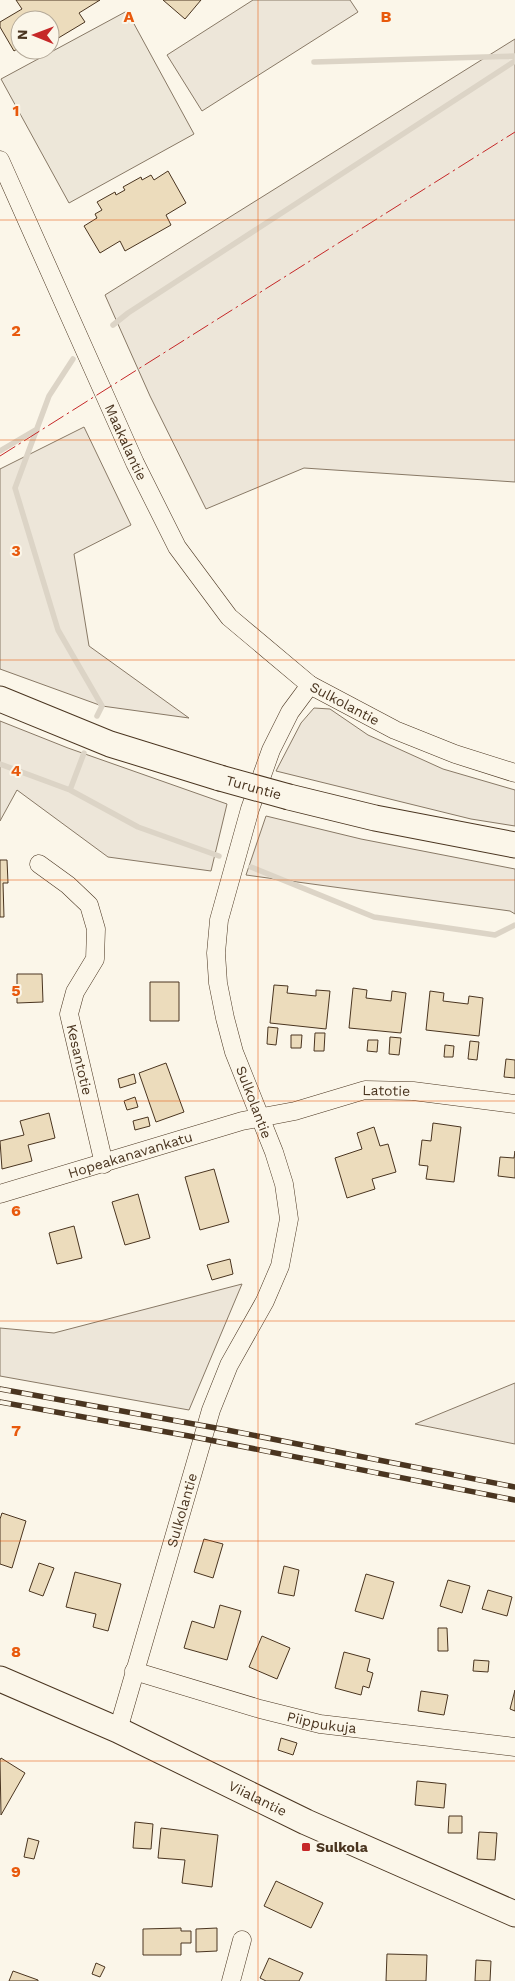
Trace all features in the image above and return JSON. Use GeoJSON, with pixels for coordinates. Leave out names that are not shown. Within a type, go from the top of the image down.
{"type":"FeatureCollection","features":[{"type":"Feature","properties":{"kind":"main road","name":"Turuntie"},"geometry":{"type":"LineString","coordinates":[[0,699],[110,744],[220,778],[375,818],[515,845]]}},
{"type":"Feature","properties":{"kind":"main road","name":"Viialantie"},"geometry":{"type":"LineString","coordinates":[[0,1679],[118,1730],[306,1822],[515,1914]]}},
{"type":"Feature","properties":{"kind":"street","name":"Maakalantie"},"geometry":{"type":"LineString","coordinates":[[0,160],[135,463],[177,547],[229,617],[310,685]]}},
{"type":"Feature","properties":{"kind":"street","name":"Sulkolantie"},"geometry":{"type":"LineString","coordinates":[[118,1730],[211,1410],[229,1365],[265,1301],[280,1266],[289,1220],[284,1184],[234,1052],[218,983],[216,953],[219,920],[250,809],[270,750],[290,712],[310,685],[395,730],[455,754],[515,773]]}},
{"type":"Feature","properties":{"kind":"street","name":"Kesantotie"},"geometry":{"type":"LineString","coordinates":[[39,864],[68,885],[89,906],[96,929],[95,959],[75,992],[69,1014],[104,1164]]}},
{"type":"Feature","properties":{"kind":"street","name":"Latotie"},"geometry":{"type":"LineString","coordinates":[[260,1118],[295,1111],[364,1090],[413,1091],[515,1104]]}},
{"type":"Feature","properties":{"kind":"street","name":"Hopeakanavankatu"},"geometry":{"type":"LineString","coordinates":[[0,1194],[242,1121],[260,1118]]}},
{"type":"Feature","properties":{"kind":"street","name":"Piippukuja"},"geometry":{"type":"LineString","coordinates":[[134,1671],[260,1709],[320,1724],[515,1747]]}},
{"type":"Feature","properties":{"kind":"street"},"geometry":{"type":"LineString","coordinates":[[231,1981],[242,1940]]}},
{"type":"Feature","properties":{"kind":"shaded area"},"geometry":{"type":"Polygon","coordinates":[[[253,0],[350,0],[358,12],[202,111],[167,55],[253,0]]]}},
{"type":"Feature","properties":{"kind":"shaded area"},"geometry":{"type":"Polygon","coordinates":[[[127,11],[194,134],[69,203],[1,79],[36,60],[60,60],[60,47],[127,11]]]}},
{"type":"Feature","properties":{"kind":"shaded area"},"geometry":{"type":"Polygon","coordinates":[[[515,39],[515,482],[304,468],[206,509],[150,396],[105,295],[515,39]]]}},
{"type":"Feature","properties":{"kind":"shaded area"},"geometry":{"type":"Polygon","coordinates":[[[84,427],[131,525],[74,554],[89,646],[189,718],[102,706],[0,669],[0,469],[84,427]]]}},
{"type":"Feature","properties":{"kind":"shaded area"},"geometry":{"type":"Polygon","coordinates":[[[314,708],[330,709],[368,735],[443,769],[515,790],[515,826],[471,819],[276,771],[301,723],[314,708]]]}},
{"type":"Feature","properties":{"kind":"shaded area"},"geometry":{"type":"Polygon","coordinates":[[[0,721],[68,748],[227,804],[211,871],[108,857],[17,790],[0,821],[0,721]]]}},
{"type":"Feature","properties":{"kind":"shaded area"},"geometry":{"type":"Polygon","coordinates":[[[266,816],[361,839],[515,869],[515,914],[510,911],[246,875],[266,816]]]}},
{"type":"Feature","properties":{"kind":"shaded area"},"geometry":{"type":"Polygon","coordinates":[[[242,1284],[189,1410],[0,1376],[0,1328],[54,1333],[242,1284]]]}},
{"type":"Feature","properties":{"kind":"shaded area"},"geometry":{"type":"Polygon","coordinates":[[[515,1383],[515,1444],[415,1424],[515,1383]]]}},
{"type":"Feature","properties":{"kind":"building"},"geometry":{"type":"Polygon","coordinates":[[[16,0],[100,0],[79,13],[85,22],[60,37],[60,10],[20,10],[22,9],[16,0]]]}},
{"type":"Feature","properties":{"kind":"building"},"geometry":{"type":"Polygon","coordinates":[[[163,0],[201,0],[185,19],[163,0]]]}},
{"type":"Feature","properties":{"kind":"building"},"geometry":{"type":"Polygon","coordinates":[[[10,16],[10,44],[0,27],[0,22],[10,16]]]}},
{"type":"Feature","properties":{"kind":"building"},"geometry":{"type":"Polygon","coordinates":[[[168,171],[186,203],[166,215],[171,225],[125,251],[120,241],[100,253],[84,226],[97,218],[95,214],[102,210],[97,202],[115,192],[116,195],[125,190],[123,187],[141,177],[142,180],[151,175],[154,180],[168,171]]]}},
{"type":"Feature","properties":{"kind":"building"},"geometry":{"type":"Polygon","coordinates":[[[0,860],[7,860],[8,883],[3,883],[4,917],[0,917],[0,860]]]}},
{"type":"Feature","properties":{"kind":"building"},"geometry":{"type":"Polygon","coordinates":[[[17,974],[42,974],[43,1002],[17,1003],[17,974]]]}},
{"type":"Feature","properties":{"kind":"building"},"geometry":{"type":"Polygon","coordinates":[[[150,982],[179,982],[179,1021],[150,1021],[150,982]]]}},
{"type":"Feature","properties":{"kind":"building"},"geometry":{"type":"Polygon","coordinates":[[[274,985],[288,986],[287,993],[316,996],[316,990],[330,991],[326,1029],[270,1023],[274,985]]]}},
{"type":"Feature","properties":{"kind":"building"},"geometry":{"type":"Polygon","coordinates":[[[353,988],[367,990],[366,998],[391,1001],[392,991],[406,993],[401,1033],[349,1028],[353,988]]]}},
{"type":"Feature","properties":{"kind":"building"},"geometry":{"type":"Polygon","coordinates":[[[430,991],[444,993],[443,1001],[468,1004],[469,996],[483,998],[479,1036],[426,1030],[430,991]]]}},
{"type":"Feature","properties":{"kind":"building"},"geometry":{"type":"Polygon","coordinates":[[[268,1027],[278,1028],[276,1045],[267,1044],[268,1027]]]}},
{"type":"Feature","properties":{"kind":"building"},"geometry":{"type":"Polygon","coordinates":[[[315,1033],[325,1033],[324,1051],[314,1051],[315,1033]]]}},
{"type":"Feature","properties":{"kind":"building"},"geometry":{"type":"Polygon","coordinates":[[[291,1035],[302,1035],[301,1048],[291,1048],[291,1035]]]}},
{"type":"Feature","properties":{"kind":"building"},"geometry":{"type":"Polygon","coordinates":[[[390,1037],[401,1038],[399,1055],[389,1054],[390,1037]]]}},
{"type":"Feature","properties":{"kind":"building"},"geometry":{"type":"Polygon","coordinates":[[[368,1040],[378,1040],[377,1052],[367,1051],[368,1040]]]}},
{"type":"Feature","properties":{"kind":"building"},"geometry":{"type":"Polygon","coordinates":[[[470,1041],[479,1042],[477,1060],[468,1059],[470,1041]]]}},
{"type":"Feature","properties":{"kind":"building"},"geometry":{"type":"Polygon","coordinates":[[[445,1045],[454,1046],[453,1057],[444,1057],[445,1045]]]}},
{"type":"Feature","properties":{"kind":"building"},"geometry":{"type":"Polygon","coordinates":[[[506,1059],[515,1060],[515,1078],[504,1077],[506,1059]]]}},
{"type":"Feature","properties":{"kind":"building"},"geometry":{"type":"Polygon","coordinates":[[[166,1063],[184,1112],[156,1122],[139,1073],[166,1063]]]}},
{"type":"Feature","properties":{"kind":"building"},"geometry":{"type":"Polygon","coordinates":[[[134,1074],[136,1083],[120,1088],[118,1079],[134,1074]]]}},
{"type":"Feature","properties":{"kind":"building"},"geometry":{"type":"Polygon","coordinates":[[[135,1097],[138,1107],[127,1110],[124,1101],[135,1097]]]}},
{"type":"Feature","properties":{"kind":"building"},"geometry":{"type":"Polygon","coordinates":[[[49,1113],[55,1138],[28,1145],[32,1161],[2,1169],[0,1141],[24,1135],[20,1121],[49,1113]]]}},
{"type":"Feature","properties":{"kind":"building"},"geometry":{"type":"Polygon","coordinates":[[[148,1117],[150,1126],[135,1130],[133,1121],[148,1117]]]}},
{"type":"Feature","properties":{"kind":"building"},"geometry":{"type":"Polygon","coordinates":[[[433,1123],[461,1127],[454,1182],[426,1179],[428,1166],[419,1165],[422,1140],[431,1141],[433,1123]]]}},
{"type":"Feature","properties":{"kind":"building"},"geometry":{"type":"Polygon","coordinates":[[[374,1127],[380,1146],[388,1144],[396,1172],[372,1179],[375,1189],[347,1198],[335,1158],[362,1149],[357,1133],[374,1127]]]}},
{"type":"Feature","properties":{"kind":"building"},"geometry":{"type":"Polygon","coordinates":[[[515,1151],[515,1178],[498,1176],[500,1157],[514,1158],[515,1151]]]}},
{"type":"Feature","properties":{"kind":"building"},"geometry":{"type":"Polygon","coordinates":[[[214,1169],[229,1222],[200,1230],[185,1177],[214,1169]]]}},
{"type":"Feature","properties":{"kind":"building"},"geometry":{"type":"Polygon","coordinates":[[[138,1194],[150,1238],[125,1245],[112,1202],[138,1194]]]}},
{"type":"Feature","properties":{"kind":"building"},"geometry":{"type":"Polygon","coordinates":[[[74,1226],[82,1258],[57,1264],[49,1233],[74,1226]]]}},
{"type":"Feature","properties":{"kind":"building"},"geometry":{"type":"Polygon","coordinates":[[[230,1259],[233,1274],[212,1280],[207,1265],[230,1259]]]}},
{"type":"Feature","properties":{"kind":"building"},"geometry":{"type":"Polygon","coordinates":[[[2,1513],[26,1521],[12,1568],[0,1564],[0,1519],[2,1513]]]}},
{"type":"Feature","properties":{"kind":"building"},"geometry":{"type":"Polygon","coordinates":[[[204,1539],[223,1544],[213,1578],[194,1572],[204,1539]]]}},
{"type":"Feature","properties":{"kind":"building"},"geometry":{"type":"Polygon","coordinates":[[[39,1563],[54,1568],[43,1596],[29,1591],[39,1563]]]}},
{"type":"Feature","properties":{"kind":"building"},"geometry":{"type":"Polygon","coordinates":[[[284,1566],[299,1570],[294,1596],[278,1593],[284,1566]]]}},
{"type":"Feature","properties":{"kind":"building"},"geometry":{"type":"Polygon","coordinates":[[[75,1572],[121,1584],[108,1631],[93,1627],[96,1614],[66,1607],[75,1572]]]}},
{"type":"Feature","properties":{"kind":"building"},"geometry":{"type":"Polygon","coordinates":[[[366,1574],[394,1582],[383,1619],[355,1611],[366,1574]]]}},
{"type":"Feature","properties":{"kind":"building"},"geometry":{"type":"Polygon","coordinates":[[[448,1580],[470,1586],[462,1613],[440,1606],[448,1580]]]}},
{"type":"Feature","properties":{"kind":"building"},"geometry":{"type":"Polygon","coordinates":[[[488,1590],[512,1597],[507,1616],[482,1609],[488,1590]]]}},
{"type":"Feature","properties":{"kind":"building"},"geometry":{"type":"Polygon","coordinates":[[[220,1605],[241,1611],[227,1660],[184,1648],[192,1621],[214,1628],[220,1605]]]}},
{"type":"Feature","properties":{"kind":"building"},"geometry":{"type":"Polygon","coordinates":[[[438,1628],[447,1628],[448,1651],[438,1651],[438,1628]]]}},
{"type":"Feature","properties":{"kind":"building"},"geometry":{"type":"Polygon","coordinates":[[[262,1636],[290,1648],[277,1679],[249,1667],[262,1636]]]}},
{"type":"Feature","properties":{"kind":"building"},"geometry":{"type":"Polygon","coordinates":[[[344,1652],[370,1659],[367,1671],[373,1673],[369,1688],[363,1686],[361,1695],[335,1688],[344,1652]]]}},
{"type":"Feature","properties":{"kind":"building"},"geometry":{"type":"Polygon","coordinates":[[[474,1660],[489,1661],[488,1672],[473,1671],[474,1660]]]}},
{"type":"Feature","properties":{"kind":"building"},"geometry":{"type":"Polygon","coordinates":[[[515,1690],[515,1711],[510,1709],[515,1690]]]}},
{"type":"Feature","properties":{"kind":"building"},"geometry":{"type":"Polygon","coordinates":[[[421,1691],[448,1695],[444,1715],[418,1711],[421,1691]]]}},
{"type":"Feature","properties":{"kind":"building"},"geometry":{"type":"Polygon","coordinates":[[[281,1738],[297,1743],[293,1755],[278,1750],[281,1738]]]}},
{"type":"Feature","properties":{"kind":"building"},"geometry":{"type":"Polygon","coordinates":[[[1,1758],[25,1773],[1,1815],[0,1760],[1,1758]]]}},
{"type":"Feature","properties":{"kind":"building"},"geometry":{"type":"Polygon","coordinates":[[[417,1781],[446,1784],[444,1808],[415,1805],[417,1781]]]}},
{"type":"Feature","properties":{"kind":"building"},"geometry":{"type":"Polygon","coordinates":[[[449,1816],[462,1816],[462,1833],[448,1833],[449,1816]]]}},
{"type":"Feature","properties":{"kind":"building"},"geometry":{"type":"Polygon","coordinates":[[[135,1822],[153,1824],[151,1849],[133,1848],[135,1822]]]}},
{"type":"Feature","properties":{"kind":"building"},"geometry":{"type":"Polygon","coordinates":[[[161,1828],[218,1835],[212,1887],[182,1883],[185,1860],[158,1858],[161,1828]]]}},
{"type":"Feature","properties":{"kind":"building"},"geometry":{"type":"Polygon","coordinates":[[[479,1832],[497,1833],[495,1860],[477,1859],[479,1832]]]}},
{"type":"Feature","properties":{"kind":"building"},"geometry":{"type":"Polygon","coordinates":[[[28,1838],[39,1841],[34,1859],[24,1857],[28,1838]]]}},
{"type":"Feature","properties":{"kind":"building"},"geometry":{"type":"Polygon","coordinates":[[[276,1881],[323,1903],[311,1928],[264,1906],[276,1881]]]}},
{"type":"Feature","properties":{"kind":"building"},"geometry":{"type":"Polygon","coordinates":[[[181,1928],[181,1931],[191,1931],[191,1943],[181,1943],[181,1955],[143,1955],[143,1929],[181,1928]]]}},
{"type":"Feature","properties":{"kind":"building"},"geometry":{"type":"Polygon","coordinates":[[[217,1928],[217,1951],[196,1952],[196,1929],[217,1928]]]}},
{"type":"Feature","properties":{"kind":"building"},"geometry":{"type":"Polygon","coordinates":[[[387,1954],[427,1955],[426,1981],[386,1981],[387,1954]]]}},
{"type":"Feature","properties":{"kind":"building"},"geometry":{"type":"Polygon","coordinates":[[[269,1958],[303,1973],[299,1981],[266,1981],[260,1978],[269,1958]]]}},
{"type":"Feature","properties":{"kind":"building"},"geometry":{"type":"Polygon","coordinates":[[[476,1960],[491,1961],[490,1981],[475,1981],[476,1960]]]}},
{"type":"Feature","properties":{"kind":"building"},"geometry":{"type":"Polygon","coordinates":[[[96,1963],[105,1967],[100,1977],[92,1974],[96,1963]]]}},
{"type":"Feature","properties":{"kind":"building"},"geometry":{"type":"Polygon","coordinates":[[[13,1971],[38,1980],[38,1981],[9,1981],[13,1971]]]}},
{"type":"Feature","properties":{"kind":"waterway"},"geometry":{"type":"LineString","coordinates":[[314,62],[515,56]]}},
{"type":"Feature","properties":{"kind":"waterway"},"geometry":{"type":"LineString","coordinates":[[113,325],[128,313],[515,61]]}},
{"type":"Feature","properties":{"kind":"waterway"},"geometry":{"type":"LineString","coordinates":[[73,359],[49,396],[15,488],[58,630],[102,706],[97,716]]}},
{"type":"Feature","properties":{"kind":"waterway"},"geometry":{"type":"LineString","coordinates":[[0,451],[37,429]]}},
{"type":"Feature","properties":{"kind":"waterway"},"geometry":{"type":"LineString","coordinates":[[0,764],[70,790],[84,753]]}},
{"type":"Feature","properties":{"kind":"waterway"},"geometry":{"type":"LineString","coordinates":[[70,790],[138,827],[219,856]]}},
{"type":"Feature","properties":{"kind":"waterway"},"geometry":{"type":"LineString","coordinates":[[251,867],[374,917],[495,935],[515,925]]}},
{"type":"Feature","properties":{"kind":"railway"},"geometry":{"type":"LineString","coordinates":[[0,1389],[227,1430],[515,1487]]}},
{"type":"Feature","properties":{"kind":"railway"},"geometry":{"type":"LineString","coordinates":[[0,1402],[189,1436],[515,1500]]}},
{"type":"Feature","properties":{"kind":"power"},"geometry":{"type":"LineString","coordinates":[[0,456],[515,132]]}},
{"type":"Feature","properties":{"kind":"place","name":"Sulkola"},"geometry":{"type":"Point","coordinates":[306,1847]}}]}
